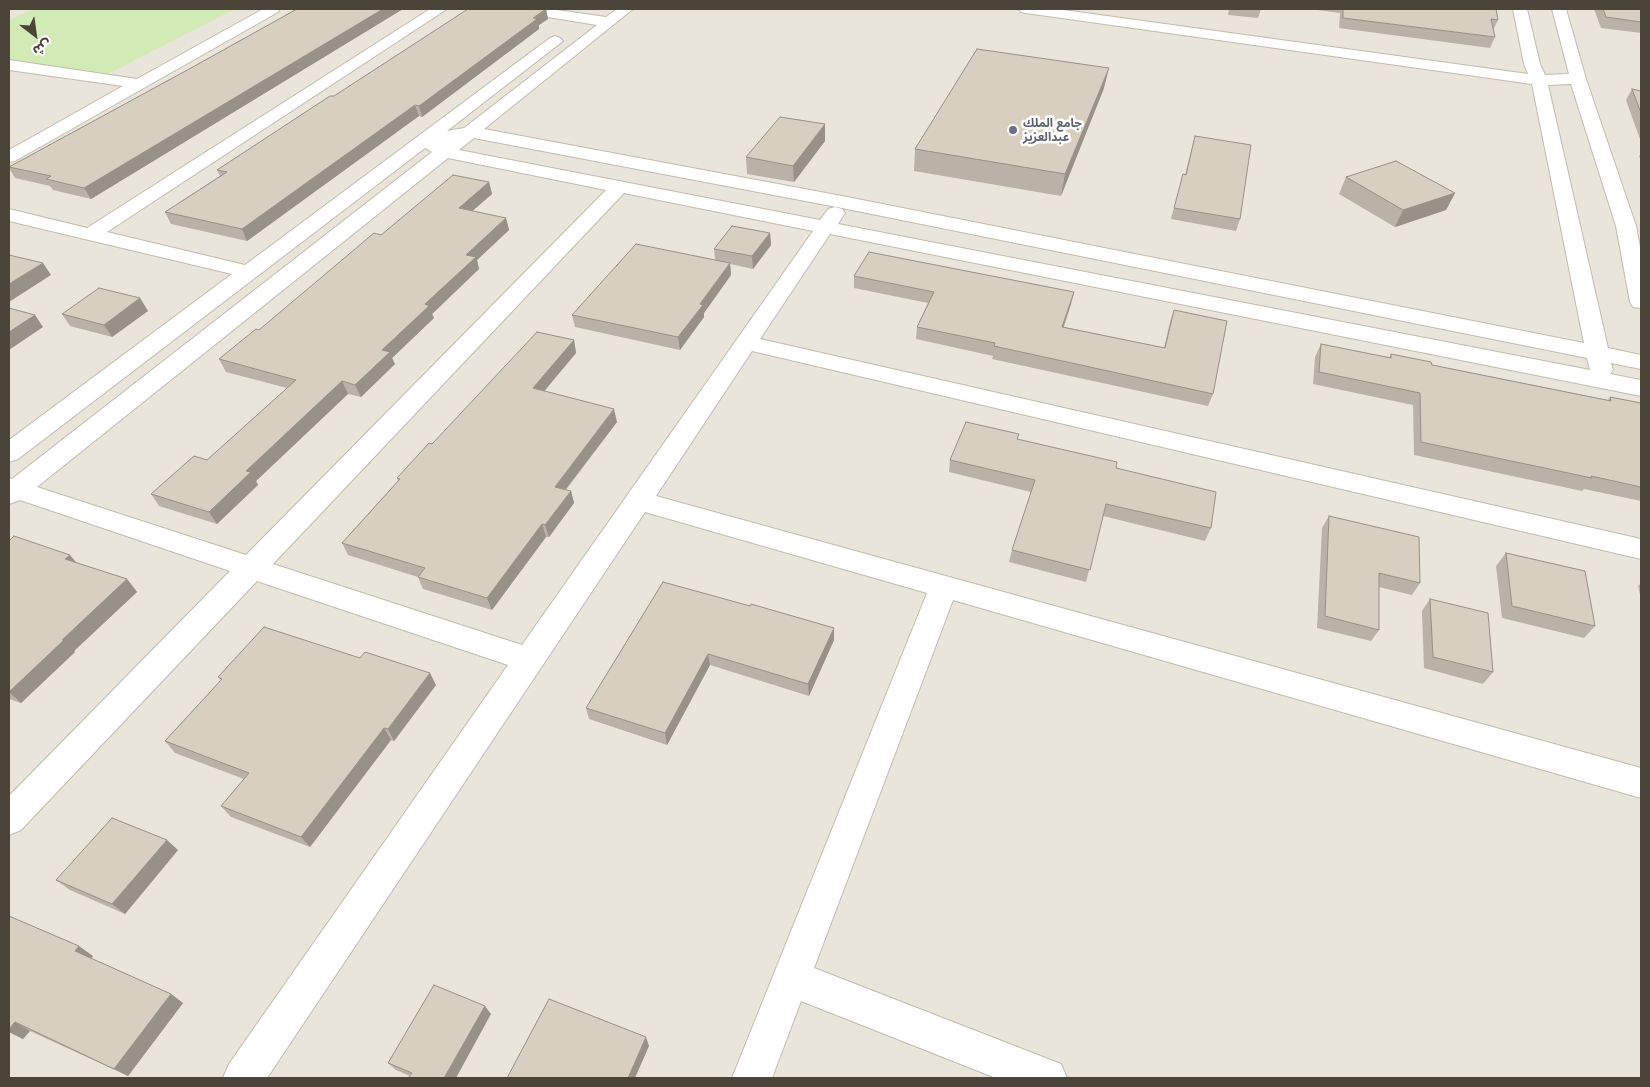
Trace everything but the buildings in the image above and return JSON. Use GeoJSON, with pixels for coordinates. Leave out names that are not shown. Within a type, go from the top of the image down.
{"type":"FeatureCollection","features":[{"type":"Feature","properties":{"kind":"street"},"geometry":{"type":"LineString","coordinates":[[9,157],[273,9]]}},
{"type":"Feature","properties":{"kind":"street"},"geometry":{"type":"LineString","coordinates":[[91,234],[440,9]]}},
{"type":"Feature","properties":{"kind":"street"},"geometry":{"type":"LineString","coordinates":[[523,9],[597,16],[626,9]]}},
{"type":"Feature","properties":{"kind":"street"},"geometry":{"type":"LineString","coordinates":[[1026,9],[1535,72],[1578,79]]}},
{"type":"Feature","properties":{"kind":"street"},"geometry":{"type":"LineString","coordinates":[[1120,9],[1493,58]]}},
{"type":"Feature","properties":{"kind":"street"},"geometry":{"type":"LineString","coordinates":[[1520,9],[1598,354],[1602,381]]}},
{"type":"Feature","properties":{"kind":"street"},"geometry":{"type":"LineString","coordinates":[[1559,9],[1578,79],[1633,228],[1641,302]]}},
{"type":"Feature","properties":{"kind":"street"},"geometry":{"type":"LineString","coordinates":[[11,490],[62,453],[470,132],[597,16]]}},
{"type":"Feature","properties":{"kind":"street"},"geometry":{"type":"LineString","coordinates":[[14,444],[249,272],[424,140],[597,16]]}},
{"type":"Feature","properties":{"kind":"street"},"geometry":{"type":"LineString","coordinates":[[1512,61],[1535,72]]}},
{"type":"Feature","properties":{"kind":"street"},"geometry":{"type":"LineString","coordinates":[[9,65],[139,84]]}},
{"type":"Feature","properties":{"kind":"street"},"geometry":{"type":"LineString","coordinates":[[424,140],[470,132],[842,202],[1641,362]]}},
{"type":"Feature","properties":{"kind":"street"},"geometry":{"type":"LineString","coordinates":[[424,140],[444,152],[1641,388]]}},
{"type":"Feature","properties":{"kind":"street"},"geometry":{"type":"LineString","coordinates":[[9,819],[620,186]]}},
{"type":"Feature","properties":{"kind":"street"},"geometry":{"type":"LineString","coordinates":[[243,1078],[842,202]]}},
{"type":"Feature","properties":{"kind":"street"},"geometry":{"type":"LineString","coordinates":[[9,215],[249,272]]}},
{"type":"Feature","properties":{"kind":"street"},"geometry":{"type":"LineString","coordinates":[[746,343],[1641,549]]}},
{"type":"Feature","properties":{"kind":"street"},"geometry":{"type":"LineString","coordinates":[[14,444],[62,453]]}},
{"type":"Feature","properties":{"kind":"street"},"geometry":{"type":"LineString","coordinates":[[11,490],[529,660]]}},
{"type":"Feature","properties":{"kind":"street"},"geometry":{"type":"LineString","coordinates":[[638,500],[1641,783]]}},
{"type":"Feature","properties":{"kind":"street"},"geometry":{"type":"LineString","coordinates":[[752,1078],[944,587]]}},
{"type":"Feature","properties":{"kind":"street"},"geometry":{"type":"LineString","coordinates":[[791,978],[1047,1078]]}},
{"type":"Feature","properties":{"kind":"shaded area"},"geometry":{"type":"Polygon","coordinates":[[[9,9],[1641,9],[1641,1078],[9,1078],[9,9]]]}},
{"type":"Feature","properties":{"kind":"green space"},"geometry":{"type":"Polygon","coordinates":[[[34,9],[235,9],[106,75],[9,61],[9,20],[34,9]]]}},
{"type":"Feature","properties":{"kind":"place","name":"جامع الملك عبدالعزيز"},"geometry":{"type":"Point","coordinates":[1013,130]}}]}
